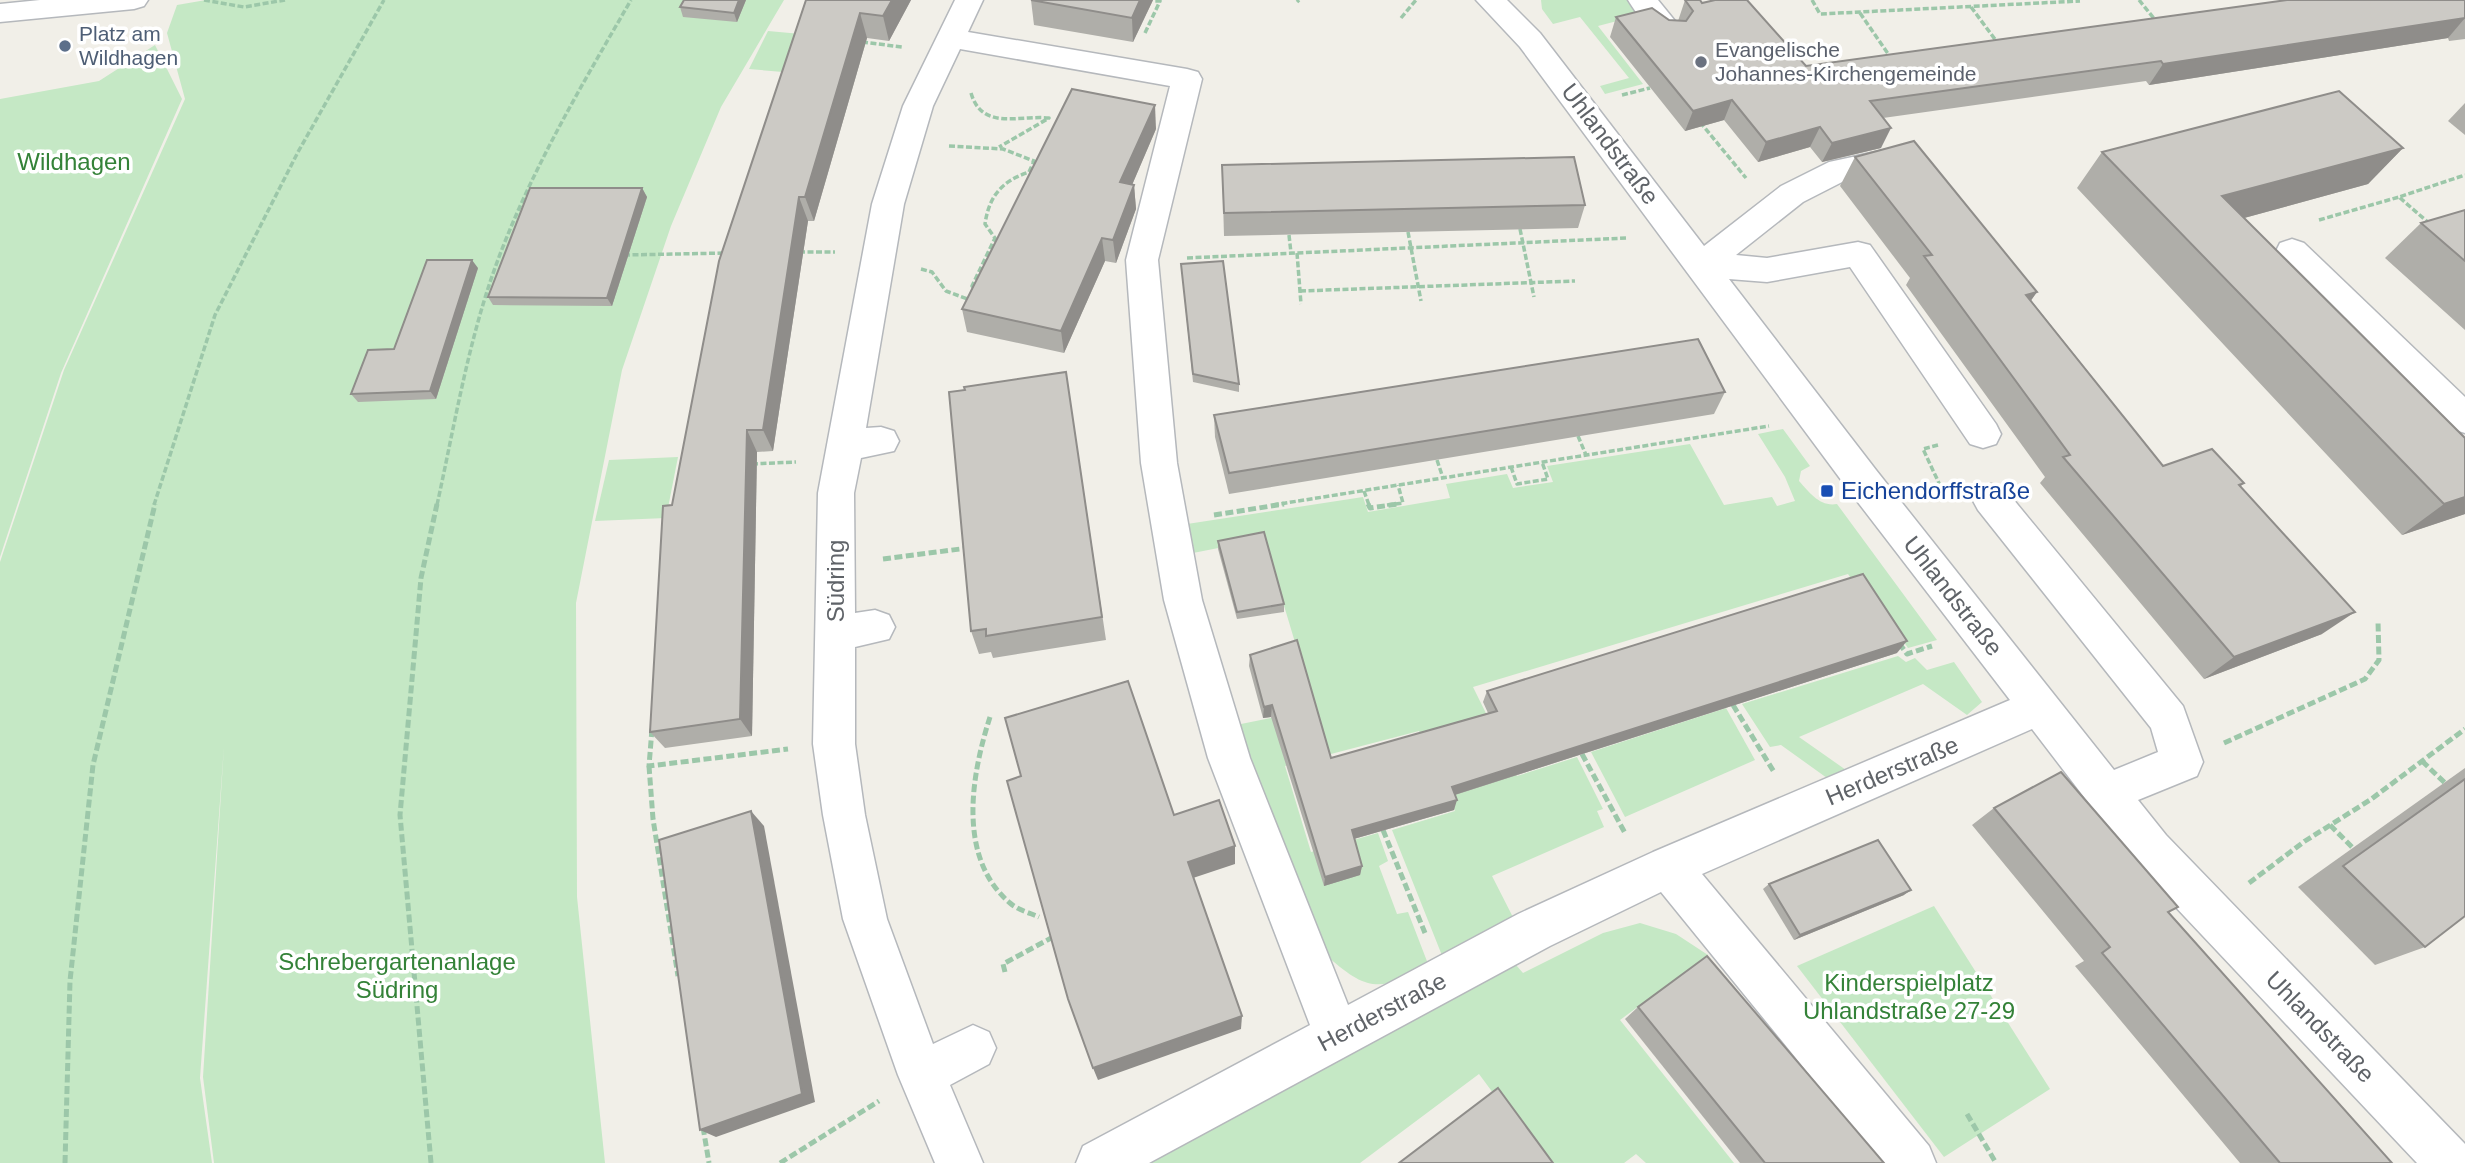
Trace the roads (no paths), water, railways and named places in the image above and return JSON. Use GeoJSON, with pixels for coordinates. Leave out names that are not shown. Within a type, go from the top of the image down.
{"type":"FeatureCollection","features":[{"type":"Feature","properties":{"kind":"street"},"geometry":{"type":"LineString","coordinates":[[0,13],[134,0]]}},
{"type":"Feature","properties":{"kind":"street","name":"Südring"},"geometry":{"type":"LineString","coordinates":[[960,1163],[921,1075],[865,919],[844,815],[834,744],[836,493],[878,253],[918,106],[969,0]]}},
{"type":"Feature","properties":{"kind":"street","name":"Uhlandstraße"},"geometry":{"type":"LineString","coordinates":[[1490,0],[1530,40],[2039,708],[2151,850],[2450,1163]]}},
{"type":"Feature","properties":{"kind":"street"},"geometry":{"type":"LineString","coordinates":[[1642,0],[1669,32]]}},
{"type":"Feature","properties":{"kind":"street"},"geometry":{"type":"LineString","coordinates":[[946,44],[1187,79],[1142,260],[1160,463],[1183,600],[1229,758],[1337,1036]]}},
{"type":"Feature","properties":{"kind":"street"},"geometry":{"type":"LineString","coordinates":[[1702,265],[1792,194],[1840,170],[1909,155]]}},
{"type":"Feature","properties":{"kind":"street"},"geometry":{"type":"LineString","coordinates":[[2292,251],[2465,419]]}},
{"type":"Feature","properties":{"kind":"street"},"geometry":{"type":"LineString","coordinates":[[1702,265],[1767,270],[1858,254],[1983,434]]}},
{"type":"Feature","properties":{"kind":"street"},"geometry":{"type":"LineString","coordinates":[[842,453],[881,441]]}},
{"type":"Feature","properties":{"kind":"street"},"geometry":{"type":"LineString","coordinates":[[1992,499],[2169,719],[2182,762],[2106,793]]}},
{"type":"Feature","properties":{"kind":"street"},"geometry":{"type":"LineString","coordinates":[[836,632],[875,627]]}},
{"type":"Feature","properties":{"kind":"street","name":"Herderstraße"},"geometry":{"type":"LineString","coordinates":[[1100,1163],[1534,930],[1660,871],[2039,708]]}},
{"type":"Feature","properties":{"kind":"street"},"geometry":{"type":"LineString","coordinates":[[1660,871],[1912,1163]]}},
{"type":"Feature","properties":{"kind":"street"},"geometry":{"type":"LineString","coordinates":[[921,1075],[973,1048]]}},
{"type":"Feature","properties":{"kind":"place","name":"Platz am Wildhagen"},"geometry":{"type":"Point","coordinates":[65,46]}},
{"type":"Feature","properties":{"kind":"place","name":"Evangelische Johannes-Kirchengemeinde"},"geometry":{"type":"Point","coordinates":[1701,62]}},
{"type":"Feature","properties":{"kind":"place","name":"Eichendorffstraße"},"geometry":{"type":"Point","coordinates":[1827,491]}},
{"type":"Feature","properties":{"kind":"park label","name":"Wildhagen"},"geometry":{"type":"Point","coordinates":[74,162]}},
{"type":"Feature","properties":{"kind":"park label","name":"Schrebergartenanlage Südring"},"geometry":{"type":"Point","coordinates":[397,976]}},
{"type":"Feature","properties":{"kind":"park label","name":"Kinderspielplatz Uhlandstraße 27-29"},"geometry":{"type":"Point","coordinates":[1909,997]}}]}
